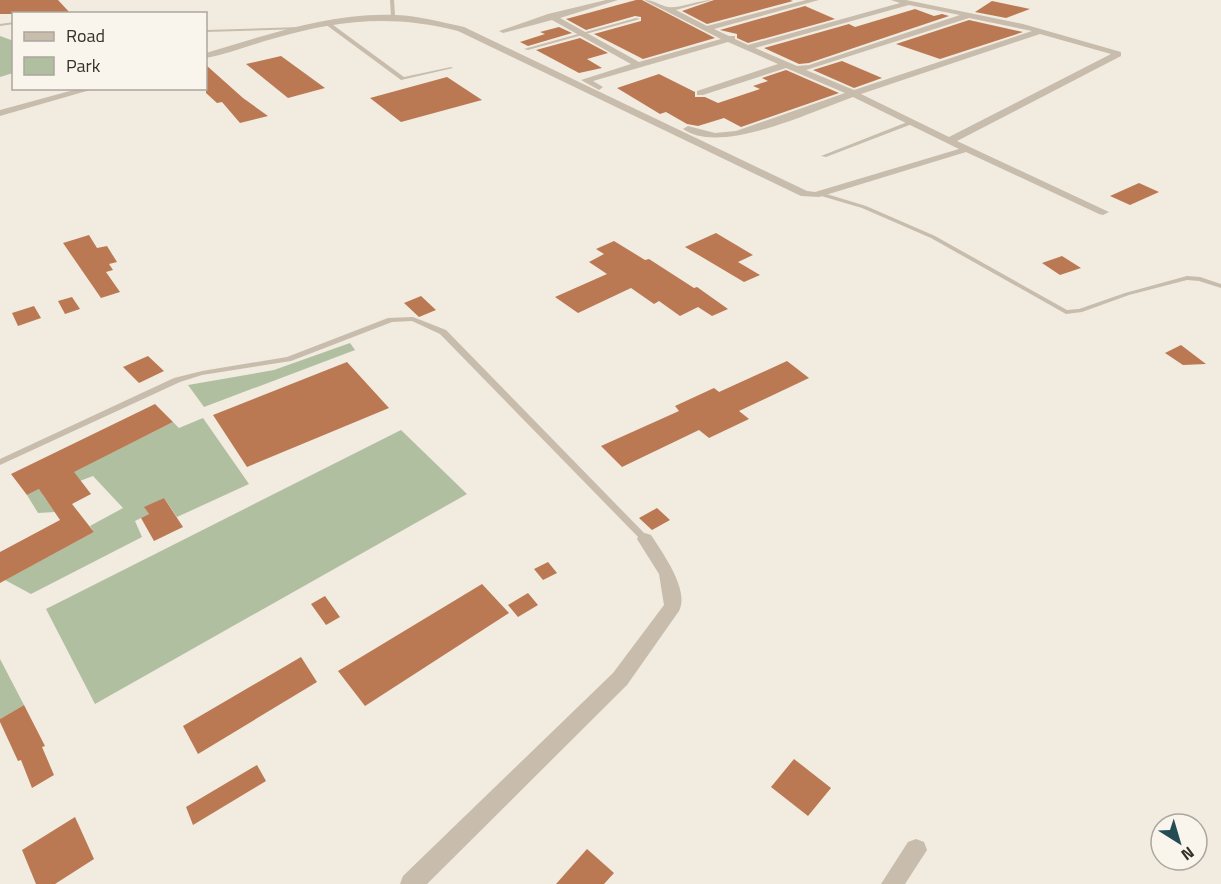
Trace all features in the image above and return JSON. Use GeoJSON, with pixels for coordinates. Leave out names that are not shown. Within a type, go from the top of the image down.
{"type":"FeatureCollection","features":[{"type":"Feature","properties":{"kind":"street"},"geometry":{"type":"LineString","coordinates":[[503,31],[614,0]]}},
{"type":"Feature","properties":{"kind":"street"},"geometry":{"type":"LineString","coordinates":[[648,0],[732,38],[747,48],[799,68],[853,93],[910,123],[1103,212]]}},
{"type":"Feature","properties":{"kind":"street"},"geometry":{"type":"LineString","coordinates":[[668,10],[708,0]]}},
{"type":"Feature","properties":{"kind":"street"},"geometry":{"type":"LineString","coordinates":[[707,28],[815,0]]}},
{"type":"Feature","properties":{"kind":"street"},"geometry":{"type":"LineString","coordinates":[[895,0],[1040,31],[1118,54],[950,141]]}},
{"type":"Feature","properties":{"kind":"street"},"geometry":{"type":"LineString","coordinates":[[747,48],[906,4]]}},
{"type":"Feature","properties":{"kind":"street"},"geometry":{"type":"LineString","coordinates":[[799,68],[810,67],[969,15]]}},
{"type":"Feature","properties":{"kind":"street"},"geometry":{"type":"LineString","coordinates":[[207,56],[303,28],[355,18],[393,16],[439,22],[461,29],[805,194],[819,194],[961,152]]}},
{"type":"Feature","properties":{"kind":"street"},"geometry":{"type":"LineString","coordinates":[[551,16],[639,65]]}},
{"type":"Feature","properties":{"kind":"street"},"geometry":{"type":"LineString","coordinates":[[732,38],[585,80],[691,130],[716,136],[737,134],[1040,31]]}},
{"type":"Feature","properties":{"kind":"street"},"geometry":{"type":"LineString","coordinates":[[700,93],[788,64]]}},
{"type":"Feature","properties":{"kind":"street"},"geometry":{"type":"LineString","coordinates":[[0,113],[86,90]]}},
{"type":"Feature","properties":{"kind":"street"},"geometry":{"type":"LineString","coordinates":[[411,884],[620,679],[673,606],[667,573],[645,538]]}},
{"type":"Feature","properties":{"kind":"street"},"geometry":{"type":"LineString","coordinates":[[892,884],[916,850]]}},
{"type":"Feature","properties":{"kind":"lane"},"geometry":{"type":"LineString","coordinates":[[392,0],[393,16]]}},
{"type":"Feature","properties":{"kind":"lane"},"geometry":{"type":"LineString","coordinates":[[526,49],[638,19]]}},
{"type":"Feature","properties":{"kind":"lane"},"geometry":{"type":"LineString","coordinates":[[327,23],[403,79],[451,68]]}},
{"type":"Feature","properties":{"kind":"lane"},"geometry":{"type":"LineString","coordinates":[[207,31],[303,28]]}},
{"type":"Feature","properties":{"kind":"lane"},"geometry":{"type":"LineString","coordinates":[[824,156],[910,123]]}},
{"type":"Feature","properties":{"kind":"lane"},"geometry":{"type":"LineString","coordinates":[[819,194],[864,207],[933,237],[1066,312],[1080,311],[1127,294],[1187,278],[1200,279],[1221,286]]}},
{"type":"Feature","properties":{"kind":"lane"},"geometry":{"type":"LineString","coordinates":[[0,462],[177,380],[288,359],[391,320],[413,318],[443,332],[645,538]]}},
{"type":"Feature","properties":{"kind":"green space"},"geometry":{"type":"Polygon","coordinates":[[[0,36],[12,40],[12,73],[0,77],[0,36]]]}},
{"type":"Feature","properties":{"kind":"green space"},"geometry":{"type":"Polygon","coordinates":[[[350,343],[355,350],[204,407],[188,385],[274,370],[350,343]]]}},
{"type":"Feature","properties":{"kind":"green space"},"geometry":{"type":"Polygon","coordinates":[[[203,418],[249,484],[177,517],[164,498],[145,508],[149,514],[135,521],[142,537],[31,594],[5,580],[94,532],[90,526],[123,508],[93,476],[43,495],[55,512],[38,513],[27,495],[173,422],[179,428],[203,418]]]}},
{"type":"Feature","properties":{"kind":"green space"},"geometry":{"type":"Polygon","coordinates":[[[401,430],[467,494],[95,704],[46,609],[401,430]]]}},
{"type":"Feature","properties":{"kind":"green space"},"geometry":{"type":"Polygon","coordinates":[[[0,659],[24,705],[0,719],[0,659]]]}},
{"type":"Feature","properties":{"kind":"building"},"geometry":{"type":"Polygon","coordinates":[[[0,0],[58,0],[69,12],[12,12],[12,14],[0,14],[0,0]]]}},
{"type":"Feature","properties":{"kind":"building"},"geometry":{"type":"Polygon","coordinates":[[[642,0],[715,38],[643,59],[594,34],[641,21],[641,17],[635,16],[586,30],[566,19],[642,0]]]}},
{"type":"Feature","properties":{"kind":"building"},"geometry":{"type":"Polygon","coordinates":[[[714,0],[793,1],[707,24],[682,11],[714,0]]]}},
{"type":"Feature","properties":{"kind":"building"},"geometry":{"type":"Polygon","coordinates":[[[992,1],[1030,9],[1006,18],[975,12],[992,1]]]}},
{"type":"Feature","properties":{"kind":"building"},"geometry":{"type":"Polygon","coordinates":[[[805,6],[835,19],[748,43],[737,38],[737,34],[720,30],[805,6]]]}},
{"type":"Feature","properties":{"kind":"building"},"geometry":{"type":"Polygon","coordinates":[[[915,9],[934,16],[942,14],[949,16],[809,63],[799,64],[764,48],[849,24],[855,27],[915,9]]]}},
{"type":"Feature","properties":{"kind":"building"},"geometry":{"type":"Polygon","coordinates":[[[969,20],[1023,32],[940,59],[896,44],[969,20]]]}},
{"type":"Feature","properties":{"kind":"building"},"geometry":{"type":"Polygon","coordinates":[[[559,27],[572,33],[528,46],[520,42],[545,34],[540,32],[559,27]]]}},
{"type":"Feature","properties":{"kind":"building"},"geometry":{"type":"Polygon","coordinates":[[[580,38],[608,53],[587,59],[602,68],[579,73],[536,50],[580,38]]]}},
{"type":"Feature","properties":{"kind":"building"},"geometry":{"type":"Polygon","coordinates":[[[281,56],[325,88],[288,98],[246,64],[281,56]]]}},
{"type":"Feature","properties":{"kind":"building"},"geometry":{"type":"Polygon","coordinates":[[[842,61],[882,78],[854,88],[813,70],[842,61]]]}},
{"type":"Feature","properties":{"kind":"building"},"geometry":{"type":"Polygon","coordinates":[[[207,66],[243,98],[268,116],[240,123],[222,102],[217,103],[206,93],[207,66]]]}},
{"type":"Feature","properties":{"kind":"building"},"geometry":{"type":"Polygon","coordinates":[[[786,70],[839,93],[741,127],[724,118],[698,126],[687,124],[666,112],[660,114],[617,88],[659,74],[695,92],[695,97],[705,97],[718,103],[760,89],[753,86],[768,81],[762,78],[786,70]]]}},
{"type":"Feature","properties":{"kind":"building"},"geometry":{"type":"Polygon","coordinates":[[[447,77],[482,100],[401,122],[370,98],[447,77]]]}},
{"type":"Feature","properties":{"kind":"building"},"geometry":{"type":"Polygon","coordinates":[[[1139,183],[1159,192],[1130,205],[1110,196],[1139,183]]]}},
{"type":"Feature","properties":{"kind":"building"},"geometry":{"type":"Polygon","coordinates":[[[716,233],[753,255],[738,262],[760,275],[744,282],[685,247],[716,233]]]}},
{"type":"Feature","properties":{"kind":"building"},"geometry":{"type":"Polygon","coordinates":[[[89,235],[97,248],[107,246],[117,262],[109,264],[113,270],[106,272],[120,292],[101,298],[63,243],[89,235]]]}},
{"type":"Feature","properties":{"kind":"building"},"geometry":{"type":"Polygon","coordinates":[[[614,241],[645,260],[649,259],[694,288],[697,287],[728,309],[712,316],[698,307],[680,316],[659,301],[654,304],[631,288],[578,313],[555,297],[607,274],[589,262],[604,254],[596,249],[614,241]]]}},
{"type":"Feature","properties":{"kind":"building"},"geometry":{"type":"Polygon","coordinates":[[[1062,256],[1081,268],[1060,275],[1042,263],[1062,256]]]}},
{"type":"Feature","properties":{"kind":"building"},"geometry":{"type":"Polygon","coordinates":[[[421,296],[436,310],[419,317],[404,303],[421,296]]]}},
{"type":"Feature","properties":{"kind":"building"},"geometry":{"type":"Polygon","coordinates":[[[72,297],[80,309],[65,314],[58,301],[72,297]]]}},
{"type":"Feature","properties":{"kind":"building"},"geometry":{"type":"Polygon","coordinates":[[[34,306],[41,318],[18,326],[12,313],[34,306]]]}},
{"type":"Feature","properties":{"kind":"building"},"geometry":{"type":"Polygon","coordinates":[[[1181,345],[1206,364],[1183,365],[1165,353],[1181,345]]]}},
{"type":"Feature","properties":{"kind":"building"},"geometry":{"type":"Polygon","coordinates":[[[148,356],[164,371],[139,383],[123,367],[148,356]]]}},
{"type":"Feature","properties":{"kind":"building"},"geometry":{"type":"Polygon","coordinates":[[[787,361],[809,378],[739,411],[749,419],[709,438],[699,430],[622,467],[601,446],[679,411],[675,406],[714,388],[719,392],[787,361]]]}},
{"type":"Feature","properties":{"kind":"building"},"geometry":{"type":"Polygon","coordinates":[[[347,362],[389,408],[247,467],[213,415],[347,362]]]}},
{"type":"Feature","properties":{"kind":"building"},"geometry":{"type":"Polygon","coordinates":[[[155,404],[173,422],[74,472],[91,494],[72,504],[94,532],[0,583],[0,552],[60,520],[39,489],[27,495],[11,474],[155,404]]]}},
{"type":"Feature","properties":{"kind":"building"},"geometry":{"type":"Polygon","coordinates":[[[164,498],[183,527],[154,541],[141,518],[149,514],[144,507],[164,498]]]}},
{"type":"Feature","properties":{"kind":"building"},"geometry":{"type":"Polygon","coordinates":[[[657,508],[670,520],[652,530],[639,518],[657,508]]]}},
{"type":"Feature","properties":{"kind":"building"},"geometry":{"type":"Polygon","coordinates":[[[548,562],[557,573],[543,580],[534,569],[548,562]]]}},
{"type":"Feature","properties":{"kind":"building"},"geometry":{"type":"Polygon","coordinates":[[[482,584],[509,613],[365,706],[338,671],[482,584]]]}},
{"type":"Feature","properties":{"kind":"building"},"geometry":{"type":"Polygon","coordinates":[[[528,593],[538,605],[518,617],[508,605],[528,593]]]}},
{"type":"Feature","properties":{"kind":"building"},"geometry":{"type":"Polygon","coordinates":[[[325,596],[340,617],[326,625],[311,604],[325,596]]]}},
{"type":"Feature","properties":{"kind":"building"},"geometry":{"type":"Polygon","coordinates":[[[301,657],[317,682],[198,754],[183,726],[301,657]]]}},
{"type":"Feature","properties":{"kind":"building"},"geometry":{"type":"Polygon","coordinates":[[[24,705],[45,746],[42,747],[54,775],[32,788],[21,760],[18,761],[0,722],[0,719],[24,705]]]}},
{"type":"Feature","properties":{"kind":"building"},"geometry":{"type":"Polygon","coordinates":[[[794,759],[831,788],[808,816],[771,787],[794,759]]]}},
{"type":"Feature","properties":{"kind":"building"},"geometry":{"type":"Polygon","coordinates":[[[257,765],[266,781],[193,825],[186,807],[257,765]]]}},
{"type":"Feature","properties":{"kind":"building"},"geometry":{"type":"Polygon","coordinates":[[[75,817],[94,859],[55,884],[36,884],[22,850],[75,817]]]}},
{"type":"Feature","properties":{"kind":"building"},"geometry":{"type":"Polygon","coordinates":[[[587,849],[614,873],[604,884],[556,884],[587,849]]]}}]}
